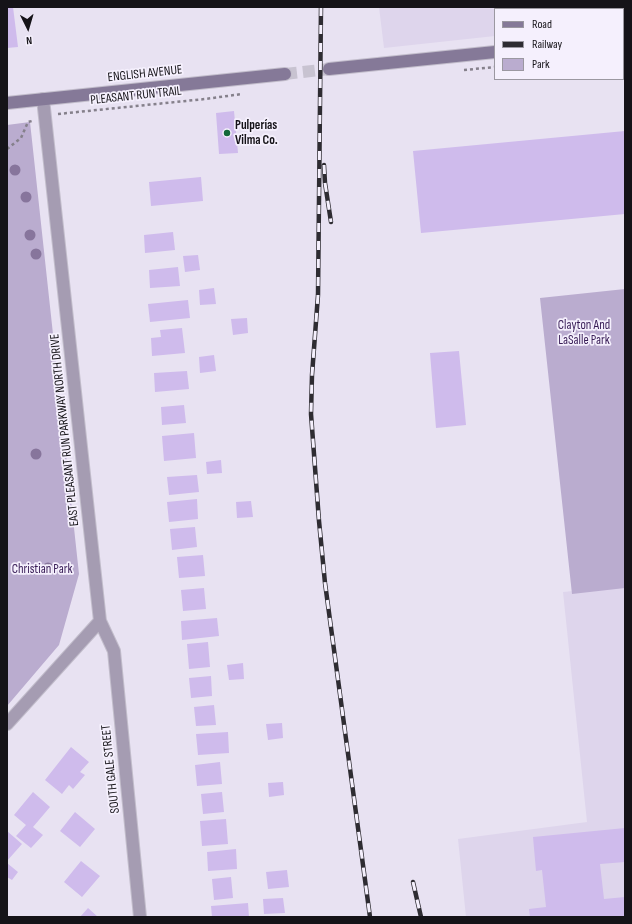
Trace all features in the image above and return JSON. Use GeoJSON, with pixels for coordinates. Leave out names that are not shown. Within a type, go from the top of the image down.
{"type":"FeatureCollection","features":[{"type":"Feature","properties":{"kind":"main road"},"geometry":{"type":"LineString","coordinates":[[329,69],[494,52]]}},
{"type":"Feature","properties":{"kind":"main road","name":"ENGLISH AVENUE"},"geometry":{"type":"LineString","coordinates":[[7,103],[285,74]]}},
{"type":"Feature","properties":{"kind":"street","name":"EAST PLEASANT RUN PARKWAY NORTH DRIVE"},"geometry":{"type":"LineString","coordinates":[[43,99],[100,621]]}},
{"type":"Feature","properties":{"kind":"street"},"geometry":{"type":"LineString","coordinates":[[7,724],[100,621]]}},
{"type":"Feature","properties":{"kind":"street","name":"SOUTH GALE STREET"},"geometry":{"type":"LineString","coordinates":[[100,621],[114,651],[140,917]]}},
{"type":"Feature","properties":{"kind":"path","name":"PLEASANT RUN TRAIL"},"geometry":{"type":"LineString","coordinates":[[7,149],[22,138],[28,122],[45,115],[205,99],[244,93]]}},
{"type":"Feature","properties":{"kind":"shaded area"},"geometry":{"type":"Polygon","coordinates":[[[379,7],[625,7],[625,23],[624,8],[494,8],[494,36],[384,48],[379,7]]]}},
{"type":"Feature","properties":{"kind":"shaded area"},"geometry":{"type":"Polygon","coordinates":[[[625,586],[625,917],[466,917],[458,839],[587,822],[563,592],[625,586]]]}},
{"type":"Feature","properties":{"kind":"green space","name":"Christian Park"},"geometry":{"type":"Polygon","coordinates":[[[30,122],[79,574],[59,645],[7,706],[7,125],[30,122]]]}},
{"type":"Feature","properties":{"kind":"green space","name":"Clayton And LaSalle Park"},"geometry":{"type":"Polygon","coordinates":[[[625,289],[625,588],[572,594],[540,298],[625,289]]]}},
{"type":"Feature","properties":{"kind":"building"},"geometry":{"type":"Polygon","coordinates":[[[7,7],[13,7],[18,47],[7,48],[7,7]]]}},
{"type":"Feature","properties":{"kind":"building","name":"Pulperías Vilma Co."},"geometry":{"type":"Polygon","coordinates":[[[234,111],[238,153],[219,154],[216,113],[234,111]]]}},
{"type":"Feature","properties":{"kind":"building"},"geometry":{"type":"Polygon","coordinates":[[[625,131],[625,214],[421,233],[413,151],[625,131]]]}},
{"type":"Feature","properties":{"kind":"building"},"geometry":{"type":"Polygon","coordinates":[[[201,177],[203,201],[151,206],[149,182],[201,177]]]}},
{"type":"Feature","properties":{"kind":"building"},"geometry":{"type":"Polygon","coordinates":[[[173,232],[175,250],[145,253],[144,235],[173,232]]]}},
{"type":"Feature","properties":{"kind":"building"},"geometry":{"type":"Polygon","coordinates":[[[198,255],[200,270],[185,272],[183,256],[198,255]]]}},
{"type":"Feature","properties":{"kind":"building"},"geometry":{"type":"Polygon","coordinates":[[[178,267],[180,286],[150,288],[149,270],[178,267]]]}},
{"type":"Feature","properties":{"kind":"building"},"geometry":{"type":"Polygon","coordinates":[[[214,288],[216,304],[200,305],[199,290],[214,288]]]}},
{"type":"Feature","properties":{"kind":"building"},"geometry":{"type":"Polygon","coordinates":[[[188,300],[190,318],[150,322],[148,304],[188,300]]]}},
{"type":"Feature","properties":{"kind":"building"},"geometry":{"type":"Polygon","coordinates":[[[247,318],[248,333],[233,335],[231,319],[247,318]]]}},
{"type":"Feature","properties":{"kind":"building"},"geometry":{"type":"Polygon","coordinates":[[[182,328],[185,353],[152,356],[151,338],[161,337],[160,330],[182,328]]]}},
{"type":"Feature","properties":{"kind":"building"},"geometry":{"type":"Polygon","coordinates":[[[459,351],[466,425],[436,428],[430,353],[459,351]]]}},
{"type":"Feature","properties":{"kind":"building"},"geometry":{"type":"Polygon","coordinates":[[[214,355],[216,371],[200,373],[199,357],[214,355]]]}},
{"type":"Feature","properties":{"kind":"building"},"geometry":{"type":"Polygon","coordinates":[[[187,371],[189,389],[155,392],[154,373],[187,371]]]}},
{"type":"Feature","properties":{"kind":"building"},"geometry":{"type":"Polygon","coordinates":[[[184,405],[186,423],[162,425],[161,407],[184,405]]]}},
{"type":"Feature","properties":{"kind":"building"},"geometry":{"type":"Polygon","coordinates":[[[194,433],[196,458],[164,461],[162,436],[194,433]]]}},
{"type":"Feature","properties":{"kind":"building"},"geometry":{"type":"Polygon","coordinates":[[[221,460],[222,473],[207,474],[206,462],[221,460]]]}},
{"type":"Feature","properties":{"kind":"building"},"geometry":{"type":"Polygon","coordinates":[[[197,475],[199,492],[169,495],[167,477],[197,475]]]}},
{"type":"Feature","properties":{"kind":"building"},"geometry":{"type":"Polygon","coordinates":[[[197,499],[198,519],[169,522],[167,502],[197,499]]]}},
{"type":"Feature","properties":{"kind":"building"},"geometry":{"type":"Polygon","coordinates":[[[251,501],[253,517],[237,518],[236,502],[251,501]]]}},
{"type":"Feature","properties":{"kind":"building"},"geometry":{"type":"Polygon","coordinates":[[[195,527],[197,547],[172,550],[170,529],[195,527]]]}},
{"type":"Feature","properties":{"kind":"building"},"geometry":{"type":"Polygon","coordinates":[[[203,555],[205,576],[179,578],[177,557],[203,555]]]}},
{"type":"Feature","properties":{"kind":"building"},"geometry":{"type":"Polygon","coordinates":[[[204,588],[206,609],[183,611],[181,590],[204,588]]]}},
{"type":"Feature","properties":{"kind":"building"},"geometry":{"type":"Polygon","coordinates":[[[217,618],[219,636],[182,640],[181,621],[217,618]]]}},
{"type":"Feature","properties":{"kind":"building"},"geometry":{"type":"Polygon","coordinates":[[[208,642],[210,667],[189,669],[187,644],[208,642]]]}},
{"type":"Feature","properties":{"kind":"building"},"geometry":{"type":"Polygon","coordinates":[[[243,663],[244,679],[229,680],[227,665],[243,663]]]}},
{"type":"Feature","properties":{"kind":"building"},"geometry":{"type":"Polygon","coordinates":[[[211,676],[212,696],[191,698],[189,678],[211,676]]]}},
{"type":"Feature","properties":{"kind":"building"},"geometry":{"type":"Polygon","coordinates":[[[214,705],[216,725],[196,726],[194,707],[214,705]]]}},
{"type":"Feature","properties":{"kind":"building"},"geometry":{"type":"Polygon","coordinates":[[[282,723],[283,738],[268,740],[266,724],[282,723]]]}},
{"type":"Feature","properties":{"kind":"building"},"geometry":{"type":"Polygon","coordinates":[[[228,732],[229,753],[198,755],[196,734],[228,732]]]}},
{"type":"Feature","properties":{"kind":"building"},"geometry":{"type":"Polygon","coordinates":[[[71,747],[89,762],[80,772],[85,775],[73,789],[69,785],[62,794],[45,780],[71,747]]]}},
{"type":"Feature","properties":{"kind":"building"},"geometry":{"type":"Polygon","coordinates":[[[220,762],[222,784],[197,786],[195,765],[220,762]]]}},
{"type":"Feature","properties":{"kind":"building"},"geometry":{"type":"Polygon","coordinates":[[[283,782],[284,795],[269,797],[268,783],[283,782]]]}},
{"type":"Feature","properties":{"kind":"building"},"geometry":{"type":"Polygon","coordinates":[[[33,792],[50,807],[33,827],[43,835],[31,848],[16,836],[26,825],[14,815],[33,792]]]}},
{"type":"Feature","properties":{"kind":"building"},"geometry":{"type":"Polygon","coordinates":[[[222,792],[224,812],[203,814],[201,794],[222,792]]]}},
{"type":"Feature","properties":{"kind":"building"},"geometry":{"type":"Polygon","coordinates":[[[75,812],[95,829],[80,847],[60,831],[75,812]]]}},
{"type":"Feature","properties":{"kind":"building"},"geometry":{"type":"Polygon","coordinates":[[[226,819],[228,844],[202,846],[200,821],[226,819]]]}},
{"type":"Feature","properties":{"kind":"building"},"geometry":{"type":"Polygon","coordinates":[[[625,828],[625,862],[600,864],[604,899],[625,897],[625,917],[530,917],[529,909],[546,907],[542,870],[536,871],[533,837],[625,828]]]}},
{"type":"Feature","properties":{"kind":"building"},"geometry":{"type":"Polygon","coordinates":[[[7,831],[22,844],[7,861],[7,831]]]}},
{"type":"Feature","properties":{"kind":"building"},"geometry":{"type":"Polygon","coordinates":[[[236,849],[237,869],[208,871],[207,852],[236,849]]]}},
{"type":"Feature","properties":{"kind":"building"},"geometry":{"type":"Polygon","coordinates":[[[81,861],[100,876],[82,897],[64,882],[81,861]]]}},
{"type":"Feature","properties":{"kind":"building"},"geometry":{"type":"Polygon","coordinates":[[[7,863],[18,872],[12,880],[7,877],[7,863]]]}},
{"type":"Feature","properties":{"kind":"building"},"geometry":{"type":"Polygon","coordinates":[[[287,870],[289,887],[268,889],[266,872],[287,870]]]}},
{"type":"Feature","properties":{"kind":"building"},"geometry":{"type":"Polygon","coordinates":[[[231,877],[233,898],[214,900],[212,879],[231,877]]]}},
{"type":"Feature","properties":{"kind":"building"},"geometry":{"type":"Polygon","coordinates":[[[283,898],[285,913],[264,914],[263,899],[283,898]]]}},
{"type":"Feature","properties":{"kind":"building"},"geometry":{"type":"Polygon","coordinates":[[[248,903],[249,917],[212,917],[211,906],[248,903]]]}},
{"type":"Feature","properties":{"kind":"building"},"geometry":{"type":"Polygon","coordinates":[[[88,908],[98,917],[80,917],[88,908]]]}},
{"type":"Feature","properties":{"kind":"tunnel"},"geometry":{"type":"LineString","coordinates":[[285,74],[329,69]]}},
{"type":"Feature","properties":{"kind":"railway"},"geometry":{"type":"LineString","coordinates":[[321,7],[318,295],[312,375],[311,414],[325,583],[370,917]]}},
{"type":"Feature","properties":{"kind":"railway"},"geometry":{"type":"LineString","coordinates":[[324,165],[325,183],[331,222]]}},
{"type":"Feature","properties":{"kind":"railway"},"geometry":{"type":"LineString","coordinates":[[413,882],[421,917]]}},
{"type":"Feature","properties":{"kind":"place","name":"Pulperías Vilma Co."},"geometry":{"type":"Point","coordinates":[227,133]}}]}
